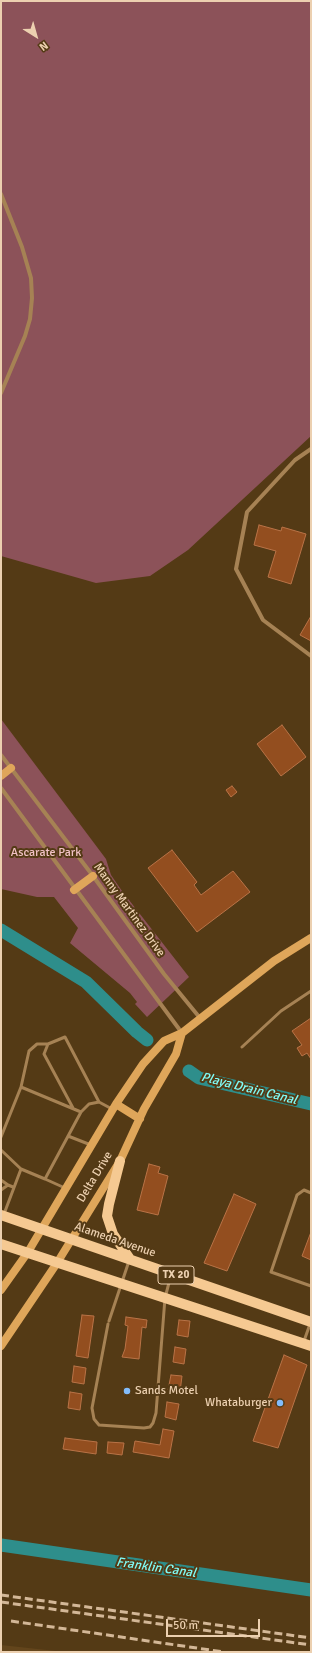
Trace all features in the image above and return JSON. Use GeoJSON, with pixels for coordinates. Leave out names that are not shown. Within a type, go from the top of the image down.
{"type":"FeatureCollection","features":[{"type":"Feature","properties":{"kind":"main road"},"geometry":{"type":"LineString","coordinates":[[1,776],[11,768]]}},
{"type":"Feature","properties":{"kind":"main road"},"geometry":{"type":"LineString","coordinates":[[74,890],[93,876]]}},
{"type":"Feature","properties":{"kind":"main road","name":"Delta Drive"},"geometry":{"type":"LineString","coordinates":[[1,1290],[28,1252],[114,1106],[143,1064],[164,1041],[182,1034],[200,1018],[274,961],[311,938]]}},
{"type":"Feature","properties":{"kind":"main road","name":"Delta Drive"},"geometry":{"type":"LineString","coordinates":[[1,1346],[57,1263],[120,1161],[140,1119],[176,1054],[182,1034]]}},
{"type":"Feature","properties":{"kind":"main road"},"geometry":{"type":"LineString","coordinates":[[114,1106],[140,1119]]}},
{"type":"Feature","properties":{"kind":"main road"},"geometry":{"type":"LineString","coordinates":[[120,1161],[108,1204],[107,1216],[113,1234],[130,1260]]}},
{"type":"Feature","properties":{"kind":"main road","name":"Alameda Avenue"},"geometry":{"type":"LineString","coordinates":[[2,1215],[311,1322]]}},
{"type":"Feature","properties":{"kind":"main road","name":"TX 20"},"geometry":{"type":"LineString","coordinates":[[1,1244],[307,1345]]}},
{"type":"Feature","properties":{"kind":"street"},"geometry":{"type":"LineString","coordinates":[[1,194],[22,247],[31,278],[32,298],[30,319],[25,336],[1,393]]}},
{"type":"Feature","properties":{"kind":"street"},"geometry":{"type":"LineString","coordinates":[[311,449],[295,460],[247,512],[236,569],[263,620],[311,656]]}},
{"type":"Feature","properties":{"kind":"street","name":"Manny Martinez Drive"},"geometry":{"type":"LineString","coordinates":[[1,755],[93,876],[164,974],[200,1018]]}},
{"type":"Feature","properties":{"kind":"street"},"geometry":{"type":"LineString","coordinates":[[1,788],[74,890],[182,1034]]}},
{"type":"Feature","properties":{"kind":"lane"},"geometry":{"type":"LineString","coordinates":[[242,1047],[281,1011],[311,992]]}},
{"type":"Feature","properties":{"kind":"lane"},"geometry":{"type":"LineString","coordinates":[[1,1137],[21,1087],[29,1051],[37,1044],[48,1044],[65,1037],[99,1102]]}},
{"type":"Feature","properties":{"kind":"lane"},"geometry":{"type":"LineString","coordinates":[[48,1044],[44,1054],[73,1108]]}},
{"type":"Feature","properties":{"kind":"lane"},"geometry":{"type":"LineString","coordinates":[[21,1087],[81,1112]]}},
{"type":"Feature","properties":{"kind":"lane"},"geometry":{"type":"LineString","coordinates":[[45,1179],[81,1112],[89,1104],[99,1102],[114,1106]]}},
{"type":"Feature","properties":{"kind":"lane"},"geometry":{"type":"LineString","coordinates":[[68,1136],[91,1145]]}},
{"type":"Feature","properties":{"kind":"lane"},"geometry":{"type":"LineString","coordinates":[[1,1150],[21,1169],[66,1188]]}},
{"type":"Feature","properties":{"kind":"lane"},"geometry":{"type":"LineString","coordinates":[[2,1215],[21,1169]]}},
{"type":"Feature","properties":{"kind":"lane"},"geometry":{"type":"LineString","coordinates":[[1,1180],[13,1187]]}},
{"type":"Feature","properties":{"kind":"lane"},"geometry":{"type":"LineString","coordinates":[[1,1190],[8,1185]]}},
{"type":"Feature","properties":{"kind":"lane"},"geometry":{"type":"LineString","coordinates":[[311,1193],[304,1190],[297,1195],[271,1272],[311,1286]]}},
{"type":"Feature","properties":{"kind":"lane"},"geometry":{"type":"LineString","coordinates":[[130,1260],[109,1322],[92,1408],[94,1419],[99,1425],[144,1428],[153,1423],[156,1413],[165,1298],[171,1274]]}},
{"type":"Feature","properties":{"kind":"lane"},"geometry":{"type":"LineString","coordinates":[[307,1345],[311,1322]]}},
{"type":"Feature","properties":{"kind":"shaded area"},"geometry":{"type":"Polygon","coordinates":[[[1,1645],[65,1652],[1,1652],[1,1645]]]}},
{"type":"Feature","properties":{"kind":"green space"},"geometry":{"type":"Polygon","coordinates":[[[1,1],[311,1],[311,436],[188,550],[150,576],[96,583],[1,556],[1,1]]]}},
{"type":"Feature","properties":{"kind":"green space","name":"Ascarate Park"},"geometry":{"type":"Polygon","coordinates":[[[1,719],[106,859],[111,875],[122,891],[189,977],[147,1017],[135,1004],[137,1002],[130,993],[70,943],[78,928],[54,897],[37,897],[1,889],[1,719]]]}},
{"type":"Feature","properties":{"kind":"building"},"geometry":{"type":"Polygon","coordinates":[[[259,525],[281,531],[282,527],[306,534],[291,584],[268,577],[276,551],[254,545],[259,525]]]}},
{"type":"Feature","properties":{"kind":"building"},"geometry":{"type":"Polygon","coordinates":[[[311,616],[311,641],[300,635],[311,616]]]}},
{"type":"Feature","properties":{"kind":"building"},"geometry":{"type":"Polygon","coordinates":[[[282,725],[306,757],[281,776],[257,744],[282,725]]]}},
{"type":"Feature","properties":{"kind":"building"},"geometry":{"type":"Polygon","coordinates":[[[232,786],[237,792],[231,797],[226,790],[232,786]]]}},
{"type":"Feature","properties":{"kind":"building"},"geometry":{"type":"Polygon","coordinates":[[[172,850],[197,882],[194,885],[201,895],[233,871],[250,892],[197,932],[148,868],[172,850]]]}},
{"type":"Feature","properties":{"kind":"building"},"geometry":{"type":"Polygon","coordinates":[[[311,1018],[311,1059],[307,1053],[302,1056],[297,1048],[302,1045],[292,1031],[311,1018]]]}},
{"type":"Feature","properties":{"kind":"building"},"geometry":{"type":"Polygon","coordinates":[[[149,1164],[160,1167],[158,1173],[168,1176],[158,1215],[137,1210],[149,1164]]]}},
{"type":"Feature","properties":{"kind":"building"},"geometry":{"type":"Polygon","coordinates":[[[234,1194],[256,1204],[227,1271],[204,1263],[234,1194]]]}},
{"type":"Feature","properties":{"kind":"building"},"geometry":{"type":"Polygon","coordinates":[[[311,1232],[311,1260],[302,1256],[311,1232]]]}},
{"type":"Feature","properties":{"kind":"building"},"geometry":{"type":"Polygon","coordinates":[[[82,1315],[94,1316],[88,1358],[76,1356],[82,1315]]]}},
{"type":"Feature","properties":{"kind":"building"},"geometry":{"type":"Polygon","coordinates":[[[126,1317],[147,1320],[146,1328],[142,1327],[139,1359],[122,1357],[125,1349],[128,1326],[125,1325],[126,1317]]]}},
{"type":"Feature","properties":{"kind":"building"},"geometry":{"type":"Polygon","coordinates":[[[179,1320],[190,1321],[188,1337],[177,1335],[179,1320]]]}},
{"type":"Feature","properties":{"kind":"building"},"geometry":{"type":"Polygon","coordinates":[[[175,1347],[186,1349],[184,1364],[173,1362],[175,1347]]]}},
{"type":"Feature","properties":{"kind":"building","name":"Whataburger"},"geometry":{"type":"Polygon","coordinates":[[[284,1355],[307,1365],[278,1448],[253,1441],[284,1355]]]}},
{"type":"Feature","properties":{"kind":"building"},"geometry":{"type":"Polygon","coordinates":[[[74,1366],[86,1368],[84,1384],[72,1382],[74,1366]]]}},
{"type":"Feature","properties":{"kind":"building"},"geometry":{"type":"Polygon","coordinates":[[[171,1375],[182,1376],[180,1392],[168,1390],[171,1375]]]}},
{"type":"Feature","properties":{"kind":"building"},"geometry":{"type":"Polygon","coordinates":[[[70,1392],[82,1394],[80,1410],[68,1408],[70,1392]]]}},
{"type":"Feature","properties":{"kind":"building"},"geometry":{"type":"Polygon","coordinates":[[[167,1402],[179,1404],[176,1420],[165,1417],[167,1402]]]}},
{"type":"Feature","properties":{"kind":"building"},"geometry":{"type":"Polygon","coordinates":[[[163,1429],[174,1431],[169,1458],[133,1452],[135,1441],[160,1445],[163,1429]]]}},
{"type":"Feature","properties":{"kind":"building"},"geometry":{"type":"Polygon","coordinates":[[[65,1438],[97,1442],[96,1454],[63,1449],[65,1438]]]}},
{"type":"Feature","properties":{"kind":"building"},"geometry":{"type":"Polygon","coordinates":[[[108,1442],[124,1443],[122,1455],[107,1453],[108,1442]]]}},
{"type":"Feature","properties":{"kind":"waterway","name":"Playa Drain Canal"},"geometry":{"type":"LineString","coordinates":[[1,930],[86,982],[147,1040]]}},
{"type":"Feature","properties":{"kind":"waterway","name":"Playa Drain Canal"},"geometry":{"type":"LineString","coordinates":[[189,1071],[199,1078],[311,1104]]}},
{"type":"Feature","properties":{"kind":"waterway","name":"Franklin Canal"},"geometry":{"type":"LineString","coordinates":[[1,1545],[311,1590]]}},
{"type":"Feature","properties":{"kind":"railway"},"geometry":{"type":"LineString","coordinates":[[1,1595],[311,1638]]}},
{"type":"Feature","properties":{"kind":"railway"},"geometry":{"type":"LineString","coordinates":[[1,1602],[311,1645]]}},
{"type":"Feature","properties":{"kind":"railway"},"geometry":{"type":"LineString","coordinates":[[11,1621],[224,1652]]}},
{"type":"Feature","properties":{"kind":"place","name":"Sands Motel"},"geometry":{"type":"Point","coordinates":[127,1391]}},
{"type":"Feature","properties":{"kind":"place","name":"Whataburger"},"geometry":{"type":"Point","coordinates":[280,1403]}}]}
